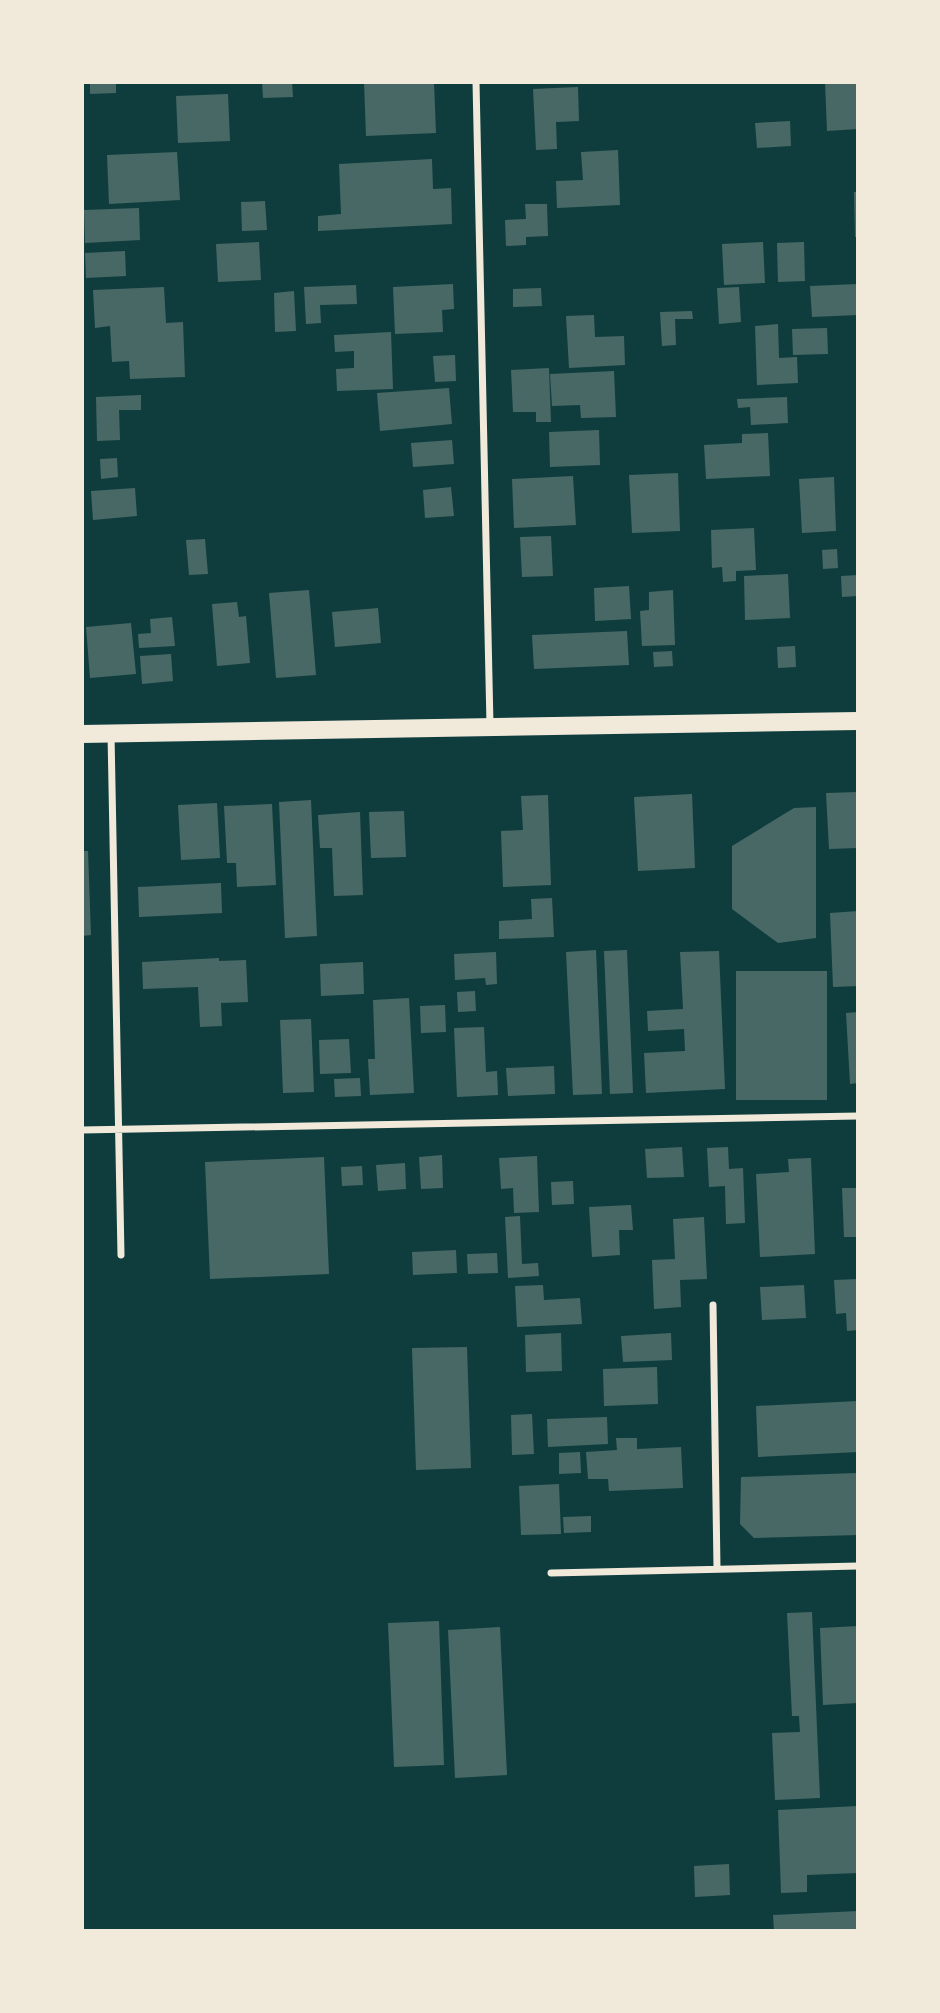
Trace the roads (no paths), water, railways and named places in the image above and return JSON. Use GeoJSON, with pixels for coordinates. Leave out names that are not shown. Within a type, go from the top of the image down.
{"type":"FeatureCollection","features":[{"type":"Feature","properties":{"kind":"main road"},"geometry":{"type":"LineString","coordinates":[[82,734],[858,721]]}},
{"type":"Feature","properties":{"kind":"street"},"geometry":{"type":"LineString","coordinates":[[476,82],[490,726]]}},
{"type":"Feature","properties":{"kind":"street"},"geometry":{"type":"LineString","coordinates":[[111,733],[121,1255]]}},
{"type":"Feature","properties":{"kind":"street"},"geometry":{"type":"LineString","coordinates":[[82,1130],[858,1116]]}},
{"type":"Feature","properties":{"kind":"street"},"geometry":{"type":"LineString","coordinates":[[713,1305],[717,1568]]}},
{"type":"Feature","properties":{"kind":"street"},"geometry":{"type":"LineString","coordinates":[[551,1573],[858,1566]]}}]}
